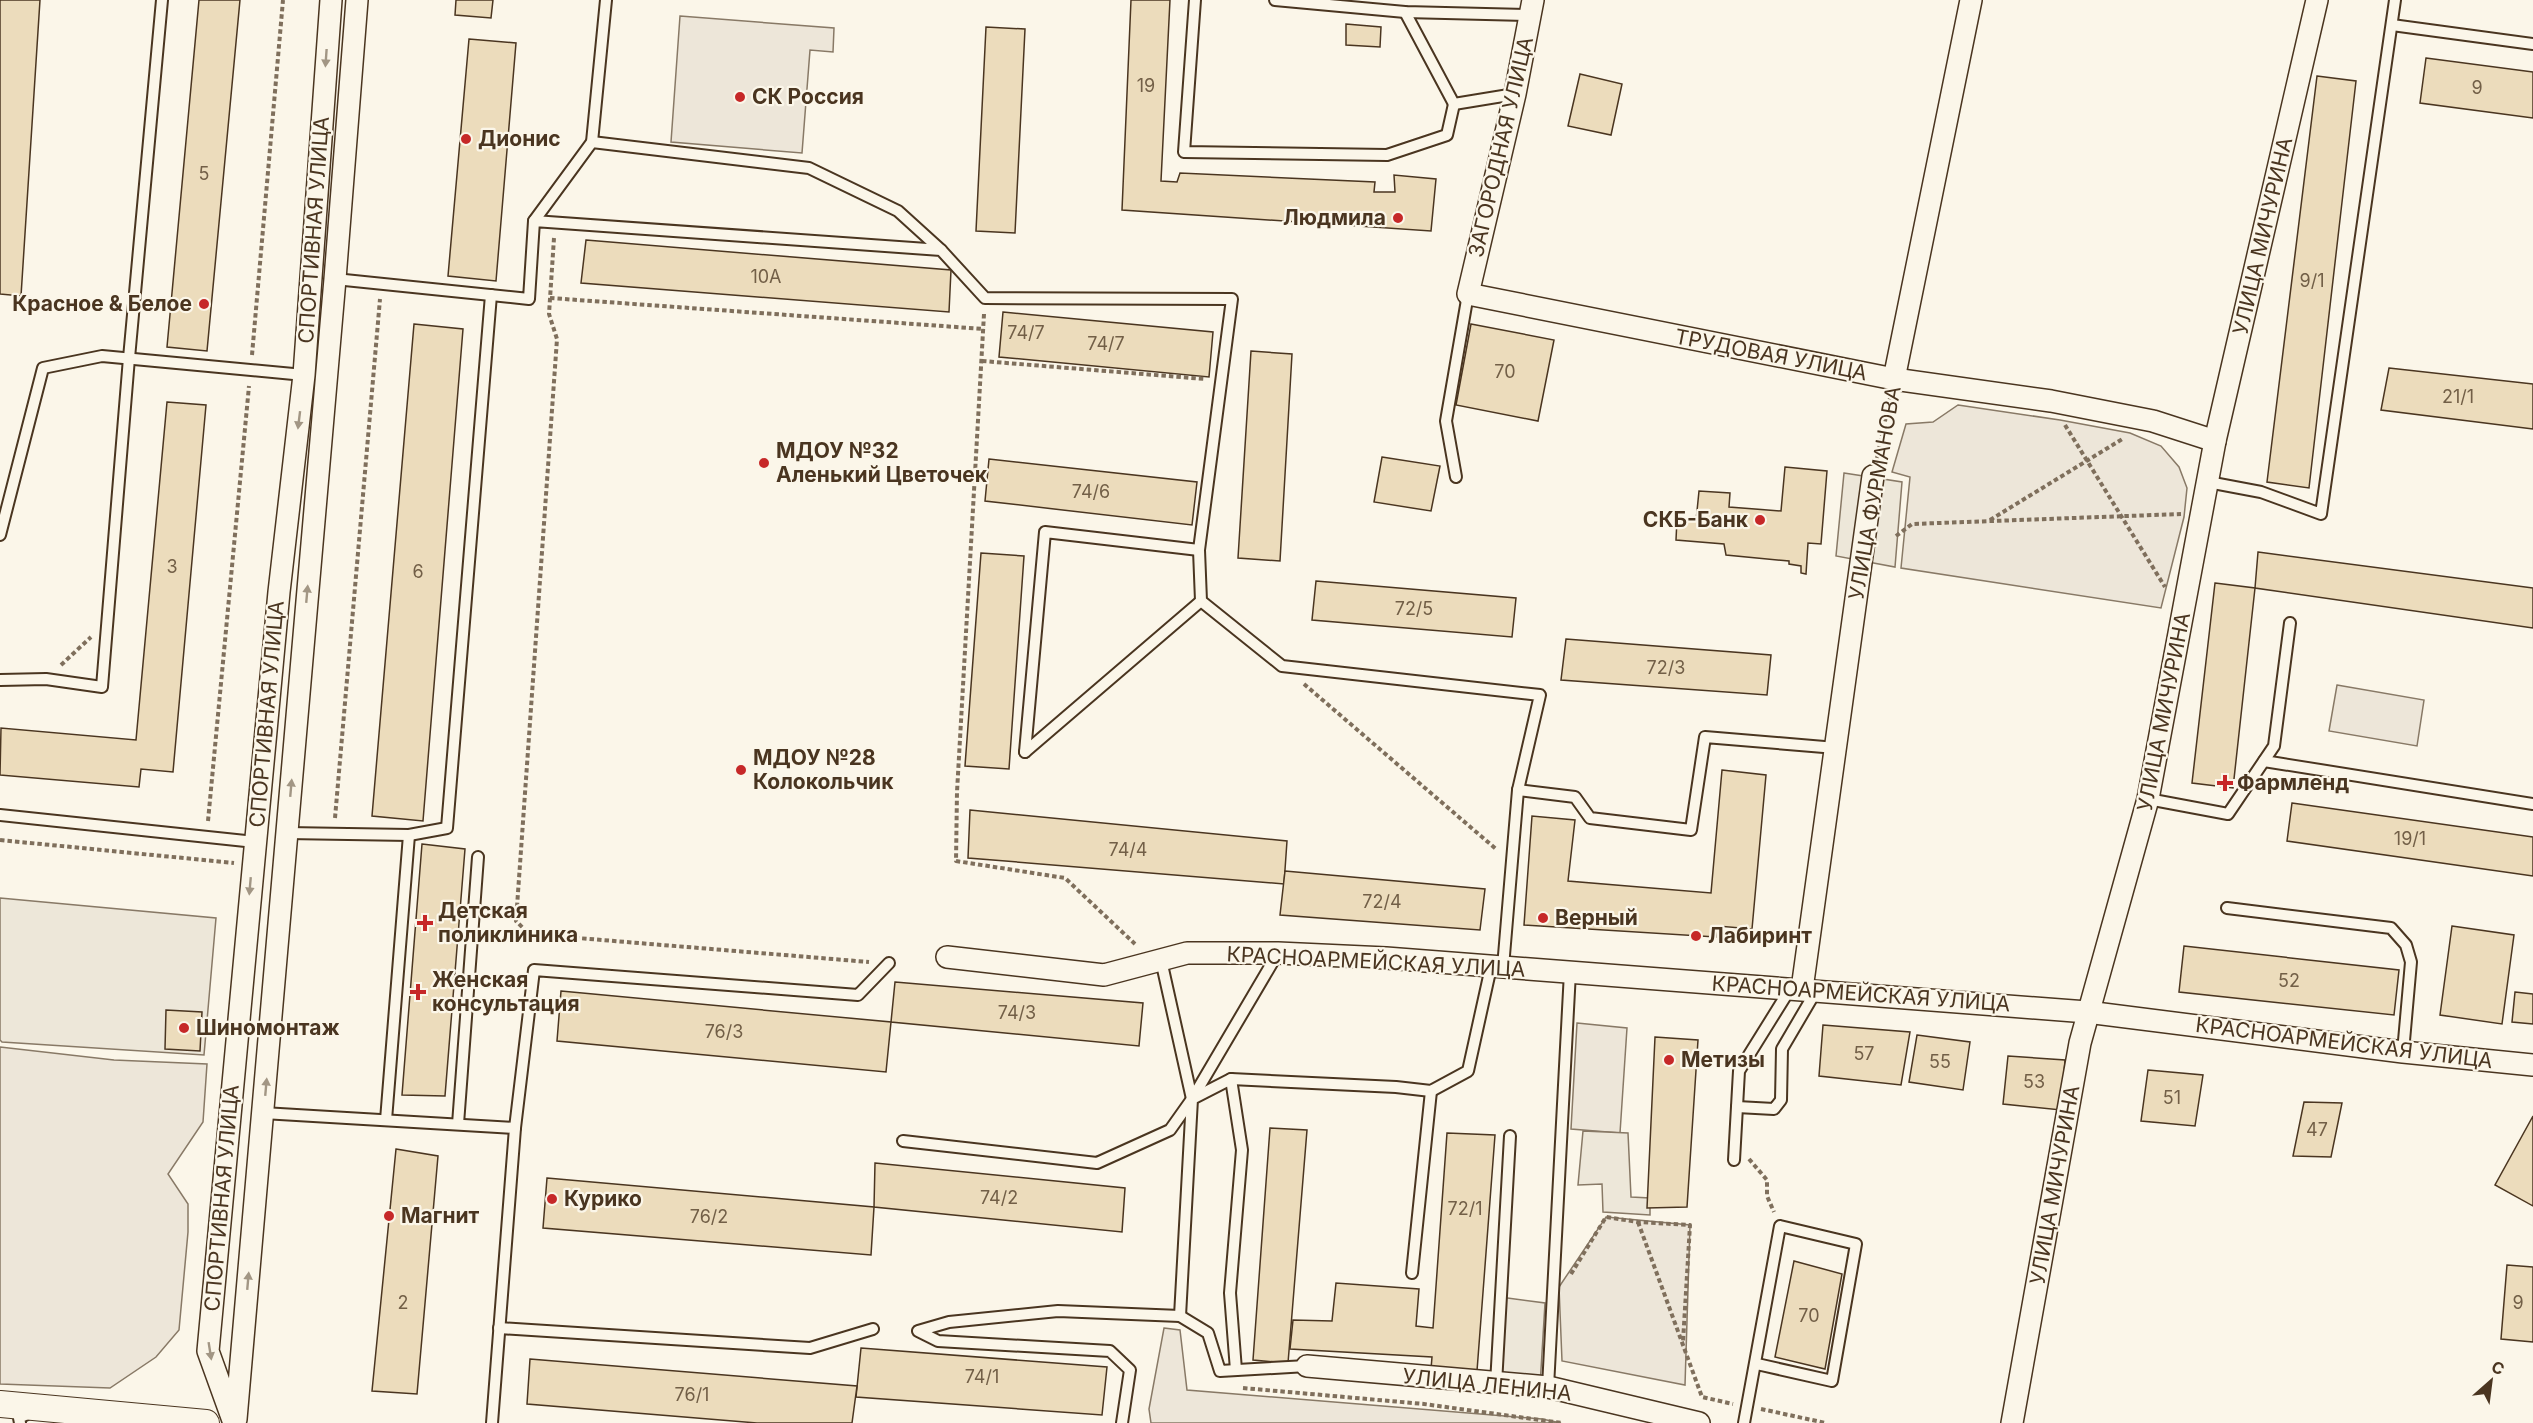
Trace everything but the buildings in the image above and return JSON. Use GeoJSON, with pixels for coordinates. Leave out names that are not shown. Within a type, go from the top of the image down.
{"type":"FeatureCollection","features":[{"type":"Feature","properties":{"kind":"street","name":"СПОРТИВНАЯ УЛИЦА"},"geometry":{"type":"LineString","coordinates":[[235,1423],[208,1351],[252,865],[279,592],[304,375],[331,0]]}},
{"type":"Feature","properties":{"kind":"street","name":"СПОРТИВНАЯ УЛИЦА"},"geometry":{"type":"LineString","coordinates":[[235,1423],[264,1113],[357,0]]}},
{"type":"Feature","properties":{"kind":"street","name":"УЛИЦА ФУРМАНОВА"},"geometry":{"type":"LineString","coordinates":[[1894,380],[1971,0]]}},
{"type":"Feature","properties":{"kind":"street","name":"УЛИЦА МИЧУРИНА"},"geometry":{"type":"LineString","coordinates":[[2012,1423],[2087,1012],[2148,799],[2216,441],[2317,0]]}},
{"type":"Feature","properties":{"kind":"street","name":"ЗАГОРОДНАЯ УЛИЦА"},"geometry":{"type":"LineString","coordinates":[[1468,294],[1515,94],[1532,7]]}},
{"type":"Feature","properties":{"kind":"street","name":"ТРУДОВАЯ УЛИЦА"},"geometry":{"type":"LineString","coordinates":[[1468,294],[1894,380],[2051,401],[2153,421],[2216,441]]}},
{"type":"Feature","properties":{"kind":"street","name":"УЛИЦА ФУРМАНОВА"},"geometry":{"type":"LineString","coordinates":[[1803,989],[1873,476]]}},
{"type":"Feature","properties":{"kind":"street","name":"КРАСНОАРМЕЙСКАЯ УЛИЦА"},"geometry":{"type":"LineString","coordinates":[[947,957],[1104,975],[1187,953],[1278,953],[1386,958],[2087,1012],[2403,1052],[2533,1065]]}},
{"type":"Feature","properties":{"kind":"street","name":"УЛИЦА ЛЕНИНА"},"geometry":{"type":"LineString","coordinates":[[1307,1366],[1548,1387],[1699,1423]]}},
{"type":"Feature","properties":{"kind":"street"},"geometry":{"type":"LineString","coordinates":[[0,1404],[28,1416],[206,1423]]}},
{"type":"Feature","properties":{"kind":"lane"},"geometry":{"type":"LineString","coordinates":[[0,680],[46,679],[102,687],[162,0]]}},
{"type":"Feature","properties":{"kind":"lane"},"geometry":{"type":"LineString","coordinates":[[335,279],[529,298],[534,221],[592,142],[606,0]]}},
{"type":"Feature","properties":{"kind":"lane"},"geometry":{"type":"LineString","coordinates":[[1195,0],[1184,152],[1387,155],[1447,135],[1454,104],[1405,12]]}},
{"type":"Feature","properties":{"kind":"lane"},"geometry":{"type":"LineString","coordinates":[[1275,0],[1405,12],[1532,7]]}},
{"type":"Feature","properties":{"kind":"lane"},"geometry":{"type":"LineString","coordinates":[[2208,482],[2261,492],[2321,514],[2395,0]]}},
{"type":"Feature","properties":{"kind":"lane"},"geometry":{"type":"LineString","coordinates":[[2392,25],[2533,44]]}},
{"type":"Feature","properties":{"kind":"lane"},"geometry":{"type":"LineString","coordinates":[[1454,104],[1515,94]]}},
{"type":"Feature","properties":{"kind":"lane"},"geometry":{"type":"LineString","coordinates":[[592,142],[809,168],[898,211],[941,250],[985,298],[1232,299],[1199,550],[1201,601],[1282,666],[1540,694],[1518,790],[1497,967],[1468,1071],[1431,1092],[1396,1087],[1231,1080],[1192,1099]]}},
{"type":"Feature","properties":{"kind":"lane"},"geometry":{"type":"LineString","coordinates":[[534,221],[941,250]]}},
{"type":"Feature","properties":{"kind":"lane"},"geometry":{"type":"LineString","coordinates":[[1456,477],[1446,421],[1468,294]]}},
{"type":"Feature","properties":{"kind":"lane"},"geometry":{"type":"LineString","coordinates":[[287,833],[409,835],[447,828],[491,295]]}},
{"type":"Feature","properties":{"kind":"lane"},"geometry":{"type":"LineString","coordinates":[[0,535],[43,368],[102,356],[304,375]]}},
{"type":"Feature","properties":{"kind":"lane"},"geometry":{"type":"LineString","coordinates":[[1199,550],[1046,532],[1025,752],[1201,601]]}},
{"type":"Feature","properties":{"kind":"lane"},"geometry":{"type":"LineString","coordinates":[[2148,799],[2229,814],[2274,746],[2290,623]]}},
{"type":"Feature","properties":{"kind":"lane"},"geometry":{"type":"LineString","coordinates":[[1518,790],[1575,797],[1590,818],[1691,830],[1705,737],[1836,748]]}},
{"type":"Feature","properties":{"kind":"lane"},"geometry":{"type":"LineString","coordinates":[[2264,761],[2533,804]]}},
{"type":"Feature","properties":{"kind":"lane"},"geometry":{"type":"LineString","coordinates":[[0,815],[255,842]]}},
{"type":"Feature","properties":{"kind":"lane"},"geometry":{"type":"LineString","coordinates":[[386,1120],[409,835]]}},
{"type":"Feature","properties":{"kind":"lane"},"geometry":{"type":"LineString","coordinates":[[458,1124],[478,857]]}},
{"type":"Feature","properties":{"kind":"lane"},"geometry":{"type":"LineString","coordinates":[[2227,908],[2391,928],[2406,945],[2411,962],[2403,1052]]}},
{"type":"Feature","properties":{"kind":"lane"},"geometry":{"type":"LineString","coordinates":[[903,1141],[1097,1163],[1170,1130],[1192,1099],[1278,953]]}},
{"type":"Feature","properties":{"kind":"lane"},"geometry":{"type":"LineString","coordinates":[[1161,960],[1192,1099],[1180,1316]]}},
{"type":"Feature","properties":{"kind":"lane"},"geometry":{"type":"LineString","coordinates":[[492,1423],[515,1128],[534,970],[858,995],[889,963]]}},
{"type":"Feature","properties":{"kind":"lane"},"geometry":{"type":"LineString","coordinates":[[1548,1387],[1570,972]]}},
{"type":"Feature","properties":{"kind":"lane"},"geometry":{"type":"LineString","coordinates":[[1737,1107],[1774,1109],[1781,1100],[1782,1049],[1803,989]]}},
{"type":"Feature","properties":{"kind":"lane"},"geometry":{"type":"LineString","coordinates":[[1734,1160],[1739,1071],[1803,989]]}},
{"type":"Feature","properties":{"kind":"lane"},"geometry":{"type":"LineString","coordinates":[[1231,1080],[1242,1150],[1230,1293],[1236,1370]]}},
{"type":"Feature","properties":{"kind":"lane"},"geometry":{"type":"LineString","coordinates":[[1412,1273],[1431,1092]]}},
{"type":"Feature","properties":{"kind":"lane"},"geometry":{"type":"LineString","coordinates":[[264,1113],[515,1128]]}},
{"type":"Feature","properties":{"kind":"lane"},"geometry":{"type":"LineString","coordinates":[[1496,1384],[1510,1136]]}},
{"type":"Feature","properties":{"kind":"lane"},"geometry":{"type":"LineString","coordinates":[[1744,1423],[1757,1364],[1780,1226],[1856,1244],[1832,1381],[1757,1364]]}},
{"type":"Feature","properties":{"kind":"lane"},"geometry":{"type":"LineString","coordinates":[[1122,1423],[1130,1370],[1110,1351],[938,1341],[918,1331],[949,1322],[1058,1311],[1180,1316],[1208,1333],[1220,1371],[1307,1366]]}},
{"type":"Feature","properties":{"kind":"lane"},"geometry":{"type":"LineString","coordinates":[[499,1328],[810,1348],[873,1329]]}},
{"type":"Feature","properties":{"kind":"path"},"geometry":{"type":"LineString","coordinates":[[203,860],[283,0]]}},
{"type":"Feature","properties":{"kind":"path"},"geometry":{"type":"LineString","coordinates":[[554,222],[549,314],[557,339],[516,921],[529,934],[889,963]]}},
{"type":"Feature","properties":{"kind":"path"},"geometry":{"type":"LineString","coordinates":[[333,834],[381,284]]}},
{"type":"Feature","properties":{"kind":"path"},"geometry":{"type":"LineString","coordinates":[[550,298],[984,329]]}},
{"type":"Feature","properties":{"kind":"path"},"geometry":{"type":"LineString","coordinates":[[985,298],[957,792],[956,861],[1065,878],[1134,944],[1145,946]]}},
{"type":"Feature","properties":{"kind":"path"},"geometry":{"type":"LineString","coordinates":[[982,361],[1220,381]]}},
{"type":"Feature","properties":{"kind":"path","name":"УЛИЦА ФУРМАНОВА"},"geometry":{"type":"LineString","coordinates":[[1873,476],[1894,380]]}},
{"type":"Feature","properties":{"kind":"path"},"geometry":{"type":"LineString","coordinates":[[2051,401],[2168,592]]}},
{"type":"Feature","properties":{"kind":"path"},"geometry":{"type":"LineString","coordinates":[[1988,522],[2153,421]]}},
{"type":"Feature","properties":{"kind":"path"},"geometry":{"type":"LineString","coordinates":[[1896,536],[1912,524],[2203,513]]}},
{"type":"Feature","properties":{"kind":"path"},"geometry":{"type":"LineString","coordinates":[[46,679],[109,620]]}},
{"type":"Feature","properties":{"kind":"path"},"geometry":{"type":"LineString","coordinates":[[1282,666],[1511,862]]}},
{"type":"Feature","properties":{"kind":"path"},"geometry":{"type":"LineString","coordinates":[[0,840],[252,865]]}},
{"type":"Feature","properties":{"kind":"path"},"geometry":{"type":"LineString","coordinates":[[1735,1142],[1767,1180],[1767,1196],[1780,1226]]}},
{"type":"Feature","properties":{"kind":"path"},"geometry":{"type":"LineString","coordinates":[[1551,1308],[1606,1217],[1638,1222],[1690,1225],[1683,1344]]}},
{"type":"Feature","properties":{"kind":"path"},"geometry":{"type":"LineString","coordinates":[[1638,1222],[1702,1397],[1826,1423]]}},
{"type":"Feature","properties":{"kind":"path"},"geometry":{"type":"LineString","coordinates":[[1242,1388],[1424,1404],[1562,1423]]}},
{"type":"Feature","properties":{"kind":"shaded area","name":"СК Россия"},"geometry":{"type":"Polygon","coordinates":[[[680,16],[834,28],[833,52],[810,50],[802,153],[671,142],[680,16]]]}},
{"type":"Feature","properties":{"kind":"shaded area"},"geometry":{"type":"Polygon","coordinates":[[[1958,405],[2130,433],[2161,446],[2179,467],[2187,488],[2184,517],[2161,608],[1901,568],[1910,477],[1892,472],[1906,424],[1933,422],[1958,405]]]}},
{"type":"Feature","properties":{"kind":"shaded area"},"geometry":{"type":"Polygon","coordinates":[[[1844,473],[1902,482],[1895,567],[1836,556],[1844,473]]]}},
{"type":"Feature","properties":{"kind":"shaded area"},"geometry":{"type":"Polygon","coordinates":[[[2337,685],[2424,700],[2417,746],[2329,731],[2337,685]]]}},
{"type":"Feature","properties":{"kind":"shaded area"},"geometry":{"type":"Polygon","coordinates":[[[0,898],[216,918],[204,1055],[2,1042],[0,1040],[0,898]]]}},
{"type":"Feature","properties":{"kind":"shaded area"},"geometry":{"type":"Polygon","coordinates":[[[1577,1023],[1627,1028],[1620,1133],[1571,1129],[1577,1023]]]}},
{"type":"Feature","properties":{"kind":"shaded area"},"geometry":{"type":"Polygon","coordinates":[[[0,1047],[114,1060],[207,1064],[203,1122],[168,1174],[188,1204],[188,1232],[179,1330],[156,1357],[110,1388],[0,1384],[0,1047]]]}},
{"type":"Feature","properties":{"kind":"shaded area"},"geometry":{"type":"Polygon","coordinates":[[[1583,1131],[1628,1133],[1631,1197],[1650,1198],[1650,1215],[1603,1212],[1602,1184],[1578,1185],[1583,1131]]]}},
{"type":"Feature","properties":{"kind":"shaded area"},"geometry":{"type":"Polygon","coordinates":[[[1606,1217],[1690,1225],[1685,1385],[1562,1361],[1559,1287],[1606,1217]]]}},
{"type":"Feature","properties":{"kind":"shaded area"},"geometry":{"type":"Polygon","coordinates":[[[1500,1297],[1545,1303],[1540,1386],[1496,1384],[1500,1297]]]}},
{"type":"Feature","properties":{"kind":"shaded area"},"geometry":{"type":"Polygon","coordinates":[[[1164,1328],[1180,1330],[1187,1390],[1542,1419],[1561,1423],[1151,1423],[1149,1409],[1164,1328]]]}},
{"type":"Feature","properties":{"kind":"place","name":"СК Россия"},"geometry":{"type":"Point","coordinates":[740,97]}},
{"type":"Feature","properties":{"kind":"place","name":"Дионис"},"geometry":{"type":"Point","coordinates":[466,139]}},
{"type":"Feature","properties":{"kind":"place","name":"Людмила"},"geometry":{"type":"Point","coordinates":[1398,218]}},
{"type":"Feature","properties":{"kind":"place","name":"Красное & Белое"},"geometry":{"type":"Point","coordinates":[204,304]}},
{"type":"Feature","properties":{"kind":"place","name":"МДОУ №32 Аленький Цветочек"},"geometry":{"type":"Point","coordinates":[764,463]}},
{"type":"Feature","properties":{"kind":"place","name":"СКБ-Банк"},"geometry":{"type":"Point","coordinates":[1760,520]}},
{"type":"Feature","properties":{"kind":"place","name":"МДОУ №28 Колокольчик"},"geometry":{"type":"Point","coordinates":[741,770]}},
{"type":"Feature","properties":{"kind":"place","name":"Фармленд"},"geometry":{"type":"Point","coordinates":[2225,783]}},
{"type":"Feature","properties":{"kind":"place","name":"Верный"},"geometry":{"type":"Point","coordinates":[1543,918]}},
{"type":"Feature","properties":{"kind":"place","name":"Детская поликлиника"},"geometry":{"type":"Point","coordinates":[425,923]}},
{"type":"Feature","properties":{"kind":"place","name":"Лабиринт"},"geometry":{"type":"Point","coordinates":[1696,936]}},
{"type":"Feature","properties":{"kind":"place","name":"Женская консультация"},"geometry":{"type":"Point","coordinates":[418,992]}},
{"type":"Feature","properties":{"kind":"place","name":"Шиномонтаж"},"geometry":{"type":"Point","coordinates":[184,1028]}},
{"type":"Feature","properties":{"kind":"place","name":"Метизы"},"geometry":{"type":"Point","coordinates":[1669,1060]}},
{"type":"Feature","properties":{"kind":"place","name":"Курико"},"geometry":{"type":"Point","coordinates":[552,1199]}},
{"type":"Feature","properties":{"kind":"place","name":"Магнит"},"geometry":{"type":"Point","coordinates":[389,1216]}}]}
